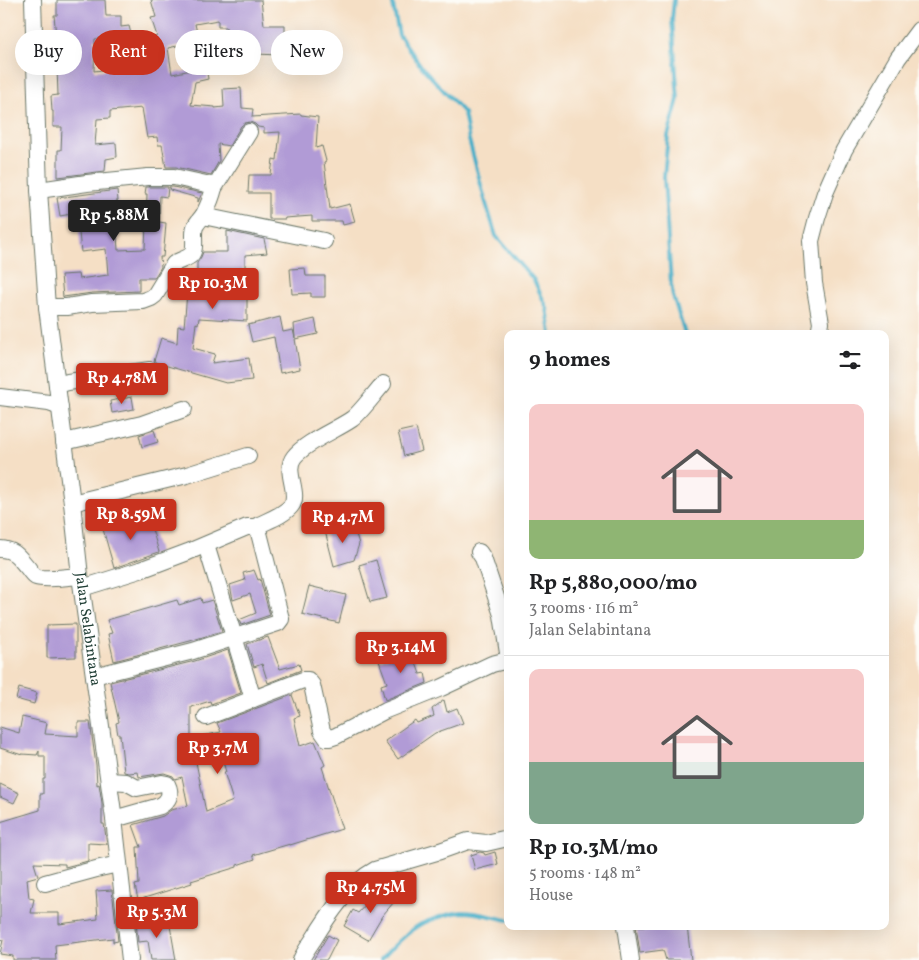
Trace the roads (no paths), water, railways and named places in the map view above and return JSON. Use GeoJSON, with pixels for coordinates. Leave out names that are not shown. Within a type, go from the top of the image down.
{"type":"FeatureCollection","features":[{"type":"Feature","properties":{"kind":"street","name":"Jalan Selabintana"},"geometry":{"type":"LineString","coordinates":[[33,0],[39,190],[47,307],[81,582],[114,818],[130,960]]}},
{"type":"Feature","properties":{"kind":"street"},"geometry":{"type":"LineString","coordinates":[[819,330],[811,241],[825,192],[844,150],[898,58],[919,30]]}},
{"type":"Feature","properties":{"kind":"street"},"geometry":{"type":"LineString","coordinates":[[47,307],[143,300],[155,295],[174,264],[192,253],[195,228],[203,216],[214,188],[249,132]]}},
{"type":"Feature","properties":{"kind":"street"},"geometry":{"type":"LineString","coordinates":[[39,190],[87,183],[161,177],[174,177],[211,185],[214,188]]}},
{"type":"Feature","properties":{"kind":"street"},"geometry":{"type":"LineString","coordinates":[[203,216],[324,241]]}},
{"type":"Feature","properties":{"kind":"street"},"geometry":{"type":"LineString","coordinates":[[57,385],[150,370]]}},
{"type":"Feature","properties":{"kind":"street"},"geometry":{"type":"LineString","coordinates":[[0,549],[12,551],[38,577],[63,577],[81,582],[140,570],[247,527],[255,527],[284,512],[293,504],[290,466],[294,457],[353,418],[383,384]]}},
{"type":"Feature","properties":{"kind":"street"},"geometry":{"type":"LineString","coordinates":[[0,397],[49,403],[60,407]]}},
{"type":"Feature","properties":{"kind":"street"},"geometry":{"type":"LineString","coordinates":[[64,442],[142,424],[184,408]]}},
{"type":"Feature","properties":{"kind":"street"},"geometry":{"type":"LineString","coordinates":[[72,503],[187,475],[248,456]]}},
{"type":"Feature","properties":{"kind":"street"},"geometry":{"type":"LineString","coordinates":[[94,676],[192,651],[278,623],[280,620],[259,533],[255,527]]}},
{"type":"Feature","properties":{"kind":"street"},"geometry":{"type":"LineString","coordinates":[[206,545],[253,699]]}},
{"type":"Feature","properties":{"kind":"street"},"geometry":{"type":"LineString","coordinates":[[479,552],[483,558],[502,615],[504,628]]}},
{"type":"Feature","properties":{"kind":"street"},"geometry":{"type":"LineString","coordinates":[[206,717],[306,679],[312,685],[322,731],[327,738],[330,738],[386,710],[441,688],[492,664],[504,661]]}},
{"type":"Feature","properties":{"kind":"street"},"geometry":{"type":"LineString","coordinates":[[109,781],[126,782],[137,788],[162,783],[167,784],[170,793],[166,803],[160,806],[114,818]]}},
{"type":"Feature","properties":{"kind":"street"},"geometry":{"type":"LineString","coordinates":[[301,960],[327,918],[354,884],[367,874],[468,841],[486,843],[504,839]]}},
{"type":"Feature","properties":{"kind":"street"},"geometry":{"type":"LineString","coordinates":[[45,883],[119,864]]}},
{"type":"Feature","properties":{"kind":"street"},"geometry":{"type":"LineString","coordinates":[[626,930],[630,960]]}},
{"type":"Feature","properties":{"kind":"waterway"},"geometry":{"type":"LineString","coordinates":[[392,0],[399,35],[421,66],[464,113],[469,140],[496,236],[534,280],[547,308],[550,330]]}},
{"type":"Feature","properties":{"kind":"waterway"},"geometry":{"type":"LineString","coordinates":[[674,0],[672,19],[678,99],[668,136],[664,177],[671,284],[684,330]]}},
{"type":"Feature","properties":{"kind":"waterway"},"geometry":{"type":"LineString","coordinates":[[381,960],[400,940],[416,927],[441,916],[468,912],[504,919]]}}]}
